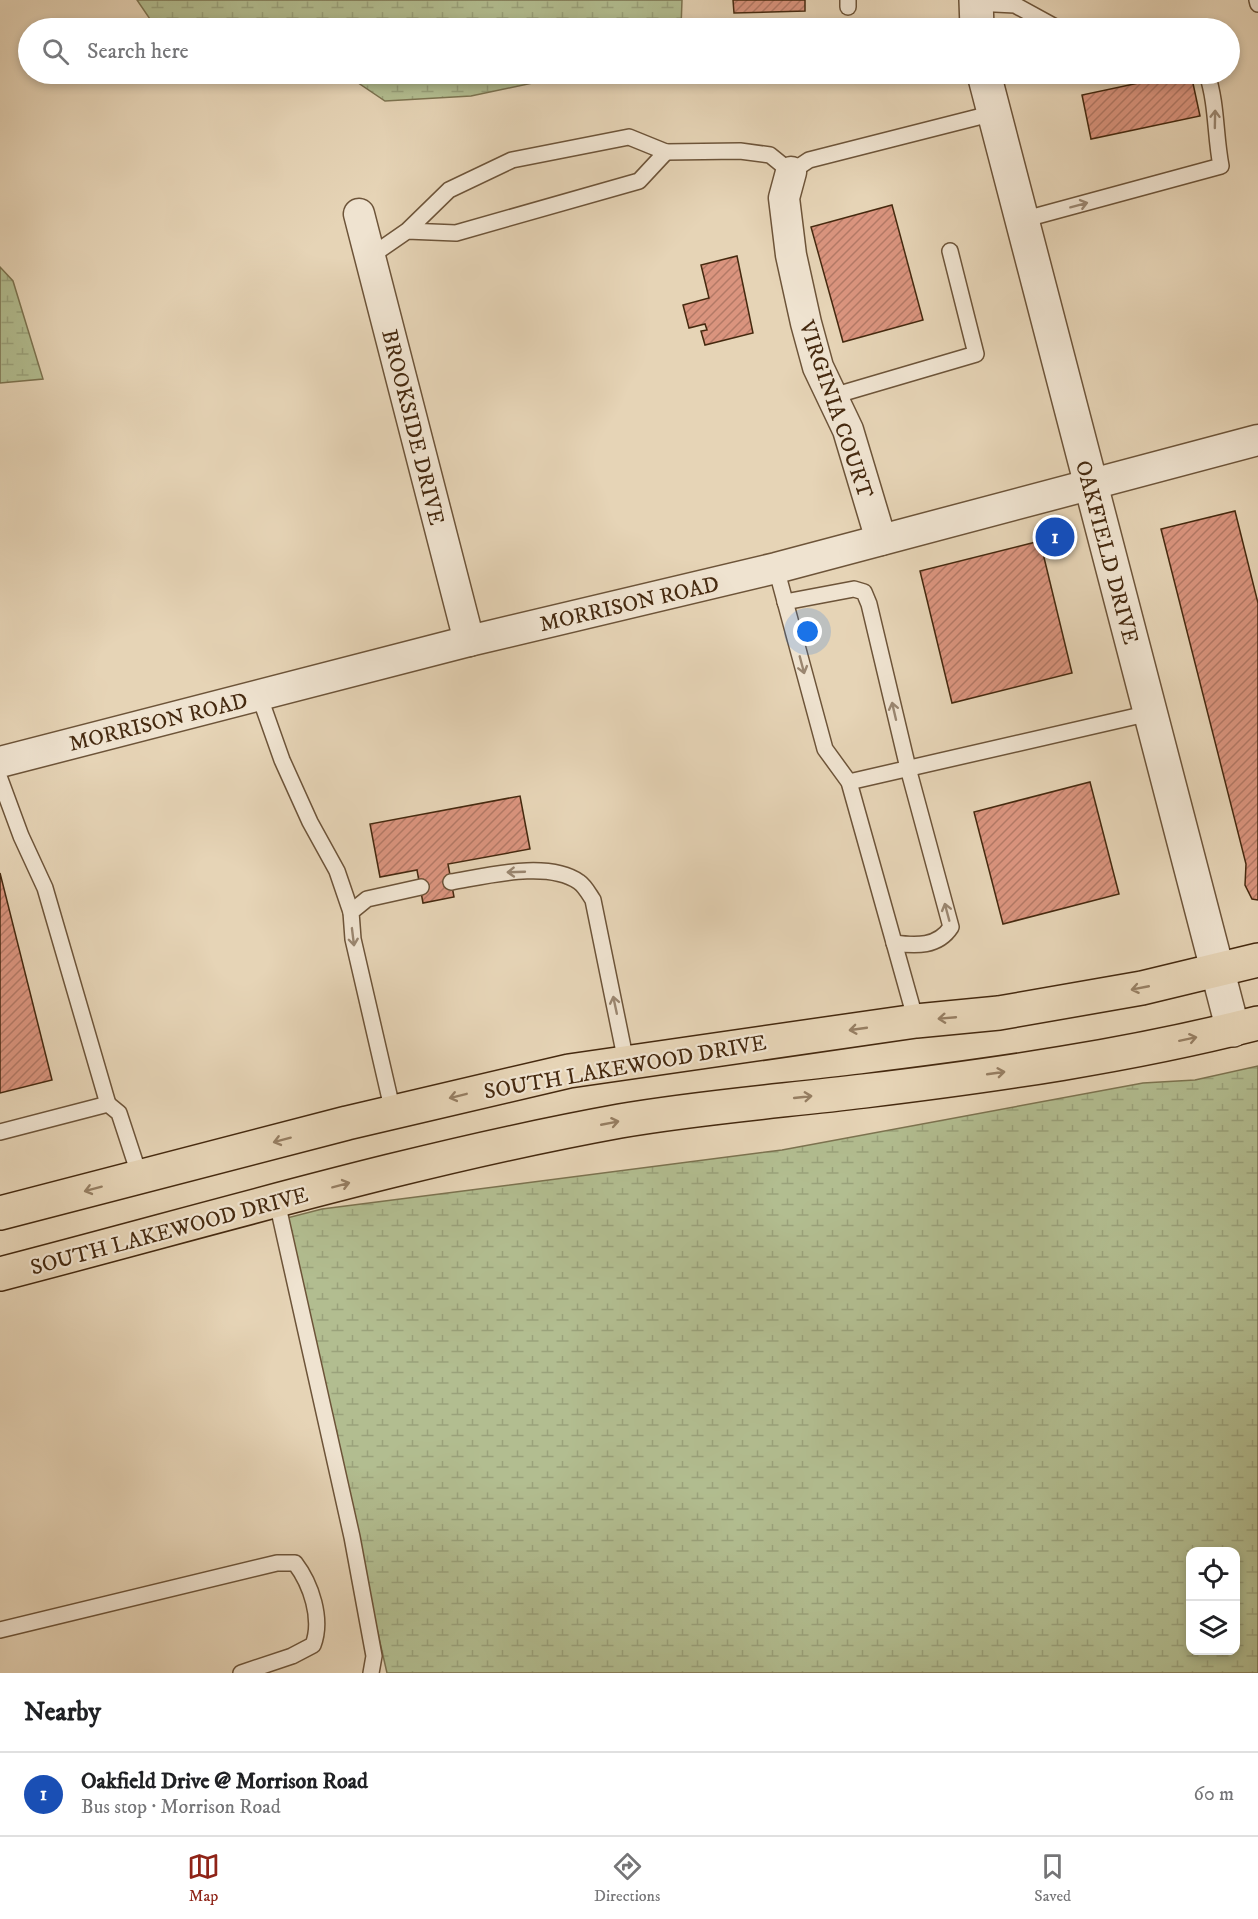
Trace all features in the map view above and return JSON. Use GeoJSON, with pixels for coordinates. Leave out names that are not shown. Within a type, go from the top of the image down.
{"type":"FeatureCollection","features":[{"type":"Feature","properties":{"kind":"main road","name":"SOUTH LAKEWOOD DRIVE"},"geometry":{"type":"LineString","coordinates":[[0,1213],[393,1112],[558,1073],[916,1021],[999,1013],[1142,988],[1258,960]]}},
{"type":"Feature","properties":{"kind":"main road","name":"SOUTH LAKEWOOD DRIVE"},"geometry":{"type":"LineString","coordinates":[[0,1274],[552,1134],[690,1110],[1002,1072],[1245,1027]]}},
{"type":"Feature","properties":{"kind":"street","name":"OAKFIELD DRIVE"},"geometry":{"type":"LineString","coordinates":[[987,84],[1217,970],[1245,1027]]}},
{"type":"Feature","properties":{"kind":"street","name":"VIRGINIA COURT"},"geometry":{"type":"LineString","coordinates":[[791,172],[784,198],[790,255],[818,367],[833,396],[858,460],[881,540]]}},
{"type":"Feature","properties":{"kind":"street","name":"BROOKSIDE DRIVE"},"geometry":{"type":"LineString","coordinates":[[359,214],[469,641]]}},
{"type":"Feature","properties":{"kind":"street","name":"MORRISON ROAD"},"geometry":{"type":"LineString","coordinates":[[0,762],[469,641],[776,568],[1258,440]]}},
{"type":"Feature","properties":{"kind":"lane"},"geometry":{"type":"LineString","coordinates":[[976,10],[1015,5],[1038,18]]}},
{"type":"Feature","properties":{"kind":"lane"},"geometry":{"type":"LineString","coordinates":[[1022,220],[1221,166],[1214,126],[1215,100],[1211,84]]}},
{"type":"Feature","properties":{"kind":"lane"},"geometry":{"type":"LineString","coordinates":[[371,256],[407,231],[449,190],[512,160],[629,137],[666,152],[740,151],[770,155],[791,172],[809,160],[994,113]]}},
{"type":"Feature","properties":{"kind":"lane"},"geometry":{"type":"LineString","coordinates":[[407,231],[456,233],[639,181],[666,152]]}},
{"type":"Feature","properties":{"kind":"lane"},"geometry":{"type":"LineString","coordinates":[[833,396],[976,354],[951,251]]}},
{"type":"Feature","properties":{"kind":"lane"},"geometry":{"type":"LineString","coordinates":[[776,568],[825,749],[849,782],[916,1021]]}},
{"type":"Feature","properties":{"kind":"lane"},"geometry":{"type":"LineString","coordinates":[[785,602],[854,589],[864,592],[951,927],[944,938],[929,943],[909,945],[894,943]]}},
{"type":"Feature","properties":{"kind":"lane"},"geometry":{"type":"LineString","coordinates":[[259,695],[282,760],[310,822],[337,871],[351,912],[353,939],[393,1112]]}},
{"type":"Feature","properties":{"kind":"lane"},"geometry":{"type":"LineString","coordinates":[[849,782],[1150,713]]}},
{"type":"Feature","properties":{"kind":"lane"},"geometry":{"type":"LineString","coordinates":[[0,779],[21,836],[45,888],[108,1104],[119,1113],[140,1177]]}},
{"type":"Feature","properties":{"kind":"lane"},"geometry":{"type":"LineString","coordinates":[[451,882],[515,871],[564,873],[581,883],[593,900],[626,1062]]}},
{"type":"Feature","properties":{"kind":"lane"},"geometry":{"type":"LineString","coordinates":[[351,912],[367,899],[421,887]]}},
{"type":"Feature","properties":{"kind":"lane"},"geometry":{"type":"LineString","coordinates":[[0,1132],[108,1104]]}},
{"type":"Feature","properties":{"kind":"lane"},"geometry":{"type":"LineString","coordinates":[[277,1202],[352,1537],[374,1656],[371,1673]]}},
{"type":"Feature","properties":{"kind":"lane"},"geometry":{"type":"LineString","coordinates":[[0,1630],[277,1563],[295,1563],[305,1576],[315,1615],[318,1632],[313,1645],[292,1656],[241,1673]]}},
{"type":"Feature","properties":{"kind":"green space"},"geometry":{"type":"Polygon","coordinates":[[[137,0],[682,0],[681,18],[149,18],[137,0]]]}},
{"type":"Feature","properties":{"kind":"green space"},"geometry":{"type":"Polygon","coordinates":[[[360,84],[528,84],[471,96],[385,101],[360,84]]]}},
{"type":"Feature","properties":{"kind":"green space"},"geometry":{"type":"Polygon","coordinates":[[[0,267],[13,281],[43,379],[0,383],[0,267]]]}},
{"type":"Feature","properties":{"kind":"green space"},"geometry":{"type":"Polygon","coordinates":[[[1258,1066],[1258,1673],[387,1673],[283,1219],[322,1209],[782,1150],[1143,1083],[1195,1080],[1258,1066]]]}},
{"type":"Feature","properties":{"kind":"building"},"geometry":{"type":"Polygon","coordinates":[[[733,0],[805,0],[805,11],[734,13],[733,0]]]}},
{"type":"Feature","properties":{"kind":"building"},"geometry":{"type":"Polygon","coordinates":[[[1134,84],[1193,84],[1200,116],[1091,139],[1082,95],[1134,84]]]}},
{"type":"Feature","properties":{"kind":"building"},"geometry":{"type":"Polygon","coordinates":[[[892,205],[923,320],[843,342],[811,227],[892,205]]]}},
{"type":"Feature","properties":{"kind":"building"},"geometry":{"type":"Polygon","coordinates":[[[737,256],[753,333],[705,345],[701,331],[707,330],[705,324],[689,328],[683,305],[709,298],[701,265],[737,256]]]}},
{"type":"Feature","properties":{"kind":"building"},"geometry":{"type":"Polygon","coordinates":[[[1235,511],[1258,603],[1258,900],[1252,899],[1245,885],[1246,864],[1161,529],[1235,511]]]}},
{"type":"Feature","properties":{"kind":"building"},"geometry":{"type":"Polygon","coordinates":[[[1040,541],[1072,673],[952,703],[920,571],[1040,541]]]}},
{"type":"Feature","properties":{"kind":"building"},"geometry":{"type":"Polygon","coordinates":[[[1090,782],[1119,894],[1003,924],[974,812],[1090,782]]]}},
{"type":"Feature","properties":{"kind":"building"},"geometry":{"type":"Polygon","coordinates":[[[520,796],[530,849],[448,864],[454,897],[423,903],[417,870],[380,877],[370,824],[520,796]]]}},
{"type":"Feature","properties":{"kind":"building"},"geometry":{"type":"Polygon","coordinates":[[[0,873],[52,1080],[0,1093],[0,873]]]}},
{"type":"Feature","properties":{"kind":"place","name":"Oakfield Drive @ Morrison Road"},"geometry":{"type":"Point","coordinates":[1055,537]}}]}
